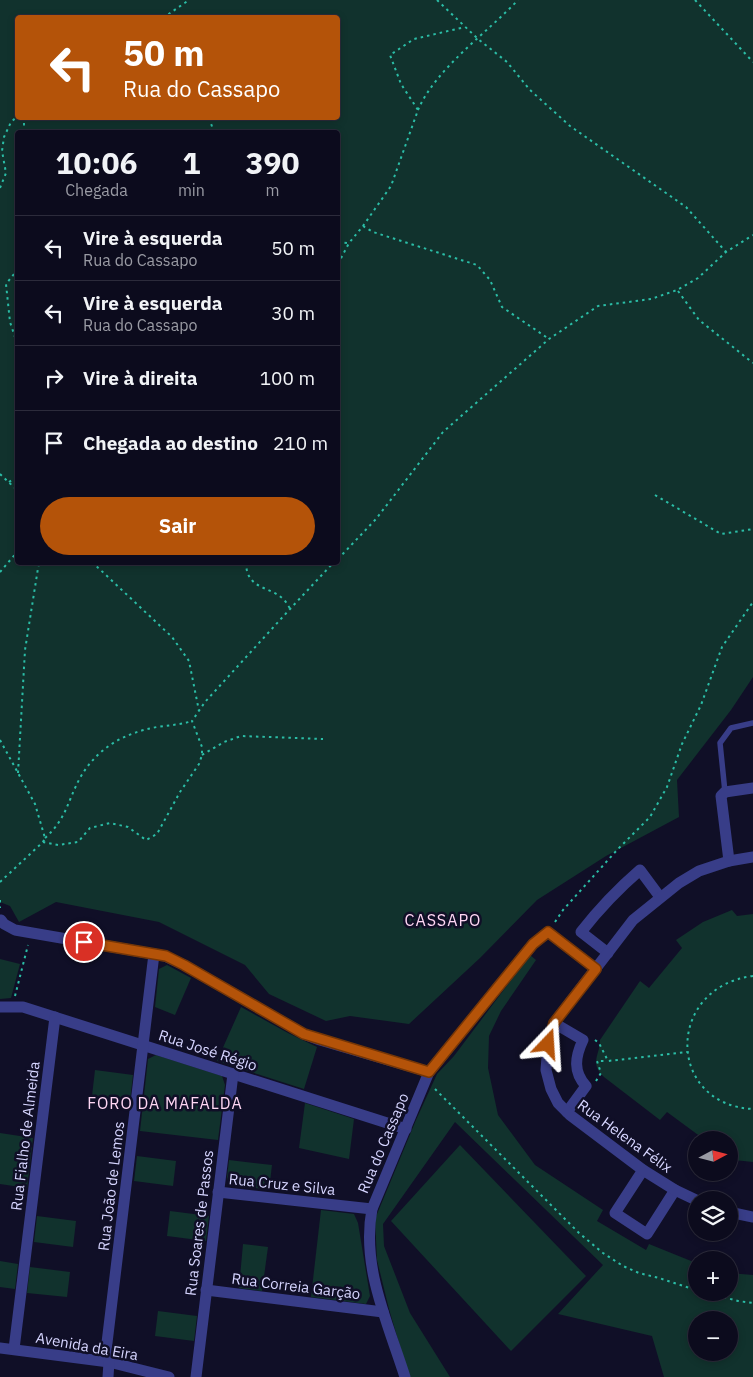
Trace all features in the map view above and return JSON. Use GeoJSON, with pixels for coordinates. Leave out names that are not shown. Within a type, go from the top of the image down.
{"type":"FeatureCollection","features":[{"type":"Feature","properties":{"kind":"street"},"geometry":{"type":"LineString","coordinates":[[729,861],[721,799],[722,794],[753,788]]}},
{"type":"Feature","properties":{"kind":"street","name":"Rua Helena Félix"},"geometry":{"type":"LineString","coordinates":[[688,1196],[643,1170],[558,1103],[551,1089],[546,1070],[548,1044],[554,1023],[633,920],[679,882],[699,871],[729,861],[753,857]]}},
{"type":"Feature","properties":{"kind":"street"},"geometry":{"type":"LineString","coordinates":[[608,953],[581,932],[602,906],[640,870],[660,897]]}},
{"type":"Feature","properties":{"kind":"street"},"geometry":{"type":"LineString","coordinates":[[1,920],[10,928],[31,933],[166,956],[304,1034],[428,1076]]}},
{"type":"Feature","properties":{"kind":"street"},"geometry":{"type":"LineString","coordinates":[[548,932],[596,969]]}},
{"type":"Feature","properties":{"kind":"street","name":"Rua do Cassapo"},"geometry":{"type":"LineString","coordinates":[[405,1377],[377,1292],[371,1258],[369,1226],[372,1209],[428,1076],[533,944],[548,932]]}},
{"type":"Feature","properties":{"kind":"street","name":"Rua João de Lemos"},"geometry":{"type":"LineString","coordinates":[[108,1377],[109,1362],[106,1351],[154,954]]}},
{"type":"Feature","properties":{"kind":"street","name":"Rua José Régio"},"geometry":{"type":"LineString","coordinates":[[0,1006],[13,1005],[23,1007],[406,1129]]}},
{"type":"Feature","properties":{"kind":"street","name":"Rua Fialho de Almeida"},"geometry":{"type":"LineString","coordinates":[[14,1349],[55,1017]]}},
{"type":"Feature","properties":{"kind":"street"},"geometry":{"type":"LineString","coordinates":[[554,1023],[583,1040],[577,1051],[576,1062],[580,1080],[586,1086],[567,1112]]}},
{"type":"Feature","properties":{"kind":"street","name":"Rua Soares de Passos"},"geometry":{"type":"LineString","coordinates":[[196,1377],[233,1074]]}},
{"type":"Feature","properties":{"kind":"street"},"geometry":{"type":"LineString","coordinates":[[643,1170],[615,1213],[647,1234],[675,1190]]}},
{"type":"Feature","properties":{"kind":"street","name":"Rua Cruz e Silva"},"geometry":{"type":"LineString","coordinates":[[218,1192],[372,1209]]}},
{"type":"Feature","properties":{"kind":"street"},"geometry":{"type":"LineString","coordinates":[[738,1214],[753,1217]]}},
{"type":"Feature","properties":{"kind":"street","name":"Rua Correia Garção"},"geometry":{"type":"LineString","coordinates":[[206,1290],[383,1312]]}},
{"type":"Feature","properties":{"kind":"street","name":"Avenida da Eira"},"geometry":{"type":"LineString","coordinates":[[0,1348],[109,1362],[169,1377]]}},
{"type":"Feature","properties":{"kind":"lane"},"geometry":{"type":"LineString","coordinates":[[725,792],[720,743],[731,728],[753,724]]}},
{"type":"Feature","properties":{"kind":"path"},"geometry":{"type":"LineString","coordinates":[[167,15],[189,0]]}},
{"type":"Feature","properties":{"kind":"path"},"geometry":{"type":"LineString","coordinates":[[437,0],[478,39],[507,62],[530,90],[570,126],[686,207],[726,252]]}},
{"type":"Feature","properties":{"kind":"path"},"geometry":{"type":"LineString","coordinates":[[340,260],[348,243],[363,226],[391,186],[425,95],[447,68],[518,0]]}},
{"type":"Feature","properties":{"kind":"path"},"geometry":{"type":"LineString","coordinates":[[695,0],[753,62]]}},
{"type":"Feature","properties":{"kind":"path"},"geometry":{"type":"LineString","coordinates":[[418,110],[401,84],[390,55],[414,39],[465,27]]}},
{"type":"Feature","properties":{"kind":"path"},"geometry":{"type":"LineString","coordinates":[[0,188],[6,173],[2,151],[4,137],[11,122],[15,119]]}},
{"type":"Feature","properties":{"kind":"path"},"geometry":{"type":"LineString","coordinates":[[363,226],[373,232],[477,265],[490,280],[502,307],[549,339]]}},
{"type":"Feature","properties":{"kind":"path"},"geometry":{"type":"LineString","coordinates":[[340,557],[376,519],[443,432],[549,339],[598,306],[651,298],[677,290],[698,278],[726,252],[753,235]]}},
{"type":"Feature","properties":{"kind":"path"},"geometry":{"type":"LineString","coordinates":[[340,242],[348,243]]}},
{"type":"Feature","properties":{"kind":"path"},"geometry":{"type":"LineString","coordinates":[[15,273],[6,284],[10,322],[15,337]]}},
{"type":"Feature","properties":{"kind":"path"},"geometry":{"type":"LineString","coordinates":[[677,290],[698,320],[753,363]]}},
{"type":"Feature","properties":{"kind":"path"},"geometry":{"type":"LineString","coordinates":[[0,474],[15,488]]}},
{"type":"Feature","properties":{"kind":"path"},"geometry":{"type":"LineString","coordinates":[[8,482],[15,478]]}},
{"type":"Feature","properties":{"kind":"path"},"geometry":{"type":"LineString","coordinates":[[654,495],[721,534],[753,529]]}},
{"type":"Feature","properties":{"kind":"path"},"geometry":{"type":"LineString","coordinates":[[0,572],[15,554]]}},
{"type":"Feature","properties":{"kind":"path"},"geometry":{"type":"LineString","coordinates":[[18,772],[25,650],[39,565]]}},
{"type":"Feature","properties":{"kind":"path"},"geometry":{"type":"LineString","coordinates":[[95,565],[172,637],[189,661],[199,711]]}},
{"type":"Feature","properties":{"kind":"path"},"geometry":{"type":"LineString","coordinates":[[246,565],[246,573],[252,582],[269,589],[287,601],[290,608]]}},
{"type":"Feature","properties":{"kind":"path"},"geometry":{"type":"LineString","coordinates":[[0,882],[43,842],[53,830],[63,817],[80,778],[105,747],[119,738],[135,732],[192,721],[205,702],[331,565]]}},
{"type":"Feature","properties":{"kind":"path"},"geometry":{"type":"LineString","coordinates":[[548,932],[564,910],[617,850],[650,817],[667,787],[682,744],[701,705],[722,647],[753,602]]}},
{"type":"Feature","properties":{"kind":"path"},"geometry":{"type":"LineString","coordinates":[[43,842],[58,845],[78,842],[90,828],[110,823],[128,827],[146,840],[157,834],[180,792],[199,764],[202,755],[197,732],[192,721]]}},
{"type":"Feature","properties":{"kind":"path"},"geometry":{"type":"LineString","coordinates":[[202,755],[224,742],[241,736],[323,739]]}},
{"type":"Feature","properties":{"kind":"path"},"geometry":{"type":"LineString","coordinates":[[0,740],[35,804],[45,838]]}},
{"type":"Feature","properties":{"kind":"path"},"geometry":{"type":"LineString","coordinates":[[13,1005],[31,933]]}},
{"type":"Feature","properties":{"kind":"path"},"geometry":{"type":"LineString","coordinates":[[753,976],[741,978],[718,987],[703,1001],[691,1020],[686,1040],[687,1052],[694,1073],[710,1093],[730,1105],[753,1109]]}},
{"type":"Feature","properties":{"kind":"path"},"geometry":{"type":"LineString","coordinates":[[599,1043],[608,1061]]}},
{"type":"Feature","properties":{"kind":"path"},"geometry":{"type":"LineString","coordinates":[[601,1075],[597,1061],[687,1052]]}},
{"type":"Feature","properties":{"kind":"path"},"geometry":{"type":"LineString","coordinates":[[428,1076],[579,1233],[602,1253],[639,1273],[688,1287]]}},
{"type":"Feature","properties":{"kind":"path"},"geometry":{"type":"LineString","coordinates":[[738,1301],[753,1303]]}},
{"type":"Feature","properties":{"kind":"green space"},"geometry":{"type":"Polygon","coordinates":[[[0,0],[753,0],[753,677],[731,710],[677,780],[679,817],[606,856],[537,900],[480,958],[409,1024],[350,1016],[326,1021],[269,994],[245,965],[159,922],[56,902],[19,922],[10,906],[0,902],[0,0]]]}},
{"type":"Feature","properties":{"kind":"green space"},"geometry":{"type":"Polygon","coordinates":[[[732,910],[737,916],[753,914],[753,1162],[738,1160],[738,1131],[693,1131],[667,1112],[660,1120],[604,1077],[596,1063],[600,1040],[640,981],[649,988],[682,948],[676,940],[703,922],[732,910]]]}},
{"type":"Feature","properties":{"kind":"green space"},"geometry":{"type":"Polygon","coordinates":[[[530,955],[536,960],[501,1011],[489,1036],[488,1068],[498,1115],[535,1165],[603,1210],[597,1221],[646,1250],[649,1244],[688,1260],[688,1301],[738,1301],[738,1274],[753,1275],[753,1377],[664,1377],[652,1336],[558,1314],[603,1265],[455,1122],[383,1224],[384,1246],[410,1313],[450,1377],[409,1377],[377,1260],[375,1219],[437,1074],[454,1056],[530,955]]]}},
{"type":"Feature","properties":{"kind":"green space"},"geometry":{"type":"Polygon","coordinates":[[[0,959],[20,964],[11,998],[0,999],[0,959]]]}},
{"type":"Feature","properties":{"kind":"green space"},"geometry":{"type":"Polygon","coordinates":[[[167,965],[191,978],[175,1015],[155,1007],[159,969],[167,965]]]}},
{"type":"Feature","properties":{"kind":"green space"},"geometry":{"type":"Polygon","coordinates":[[[241,1007],[317,1047],[304,1089],[217,1061],[241,1007]]]}},
{"type":"Feature","properties":{"kind":"green space"},"geometry":{"type":"Polygon","coordinates":[[[156,1055],[222,1076],[225,1085],[218,1140],[140,1131],[148,1059],[156,1055]]]}},
{"type":"Feature","properties":{"kind":"green space"},"geometry":{"type":"Polygon","coordinates":[[[95,1070],[133,1075],[130,1101],[92,1096],[95,1070]]]}},
{"type":"Feature","properties":{"kind":"green space"},"geometry":{"type":"Polygon","coordinates":[[[305,1103],[354,1119],[349,1159],[299,1148],[305,1103]]]}},
{"type":"Feature","properties":{"kind":"green space"},"geometry":{"type":"Polygon","coordinates":[[[0,1133],[33,1138],[27,1188],[0,1184],[0,1133]]]}},
{"type":"Feature","properties":{"kind":"green space"},"geometry":{"type":"Polygon","coordinates":[[[460,1145],[586,1276],[511,1351],[391,1221],[460,1145]]]}},
{"type":"Feature","properties":{"kind":"green space"},"geometry":{"type":"Polygon","coordinates":[[[137,1156],[176,1161],[173,1186],[134,1181],[137,1156]]]}},
{"type":"Feature","properties":{"kind":"green space"},"geometry":{"type":"Polygon","coordinates":[[[229,1160],[272,1165],[269,1190],[229,1184],[227,1177],[229,1160]]]}},
{"type":"Feature","properties":{"kind":"green space"},"geometry":{"type":"Polygon","coordinates":[[[321,1210],[354,1214],[358,1223],[370,1296],[366,1304],[311,1297],[321,1210]]]}},
{"type":"Feature","properties":{"kind":"green space"},"geometry":{"type":"Polygon","coordinates":[[[170,1211],[209,1216],[206,1241],[167,1236],[170,1211]]]}},
{"type":"Feature","properties":{"kind":"green space"},"geometry":{"type":"Polygon","coordinates":[[[37,1216],[76,1221],[73,1247],[34,1242],[37,1216]]]}},
{"type":"Feature","properties":{"kind":"green space"},"geometry":{"type":"Polygon","coordinates":[[[243,1244],[268,1247],[262,1291],[239,1288],[243,1244]]]}},
{"type":"Feature","properties":{"kind":"green space"},"geometry":{"type":"Polygon","coordinates":[[[0,1261],[18,1264],[15,1289],[0,1287],[0,1261]]]}},
{"type":"Feature","properties":{"kind":"green space"},"geometry":{"type":"Polygon","coordinates":[[[30,1267],[70,1272],[67,1297],[27,1293],[30,1267]]]}},
{"type":"Feature","properties":{"kind":"green space"},"geometry":{"type":"Polygon","coordinates":[[[158,1311],[197,1316],[194,1341],[155,1336],[158,1311]]]}},
{"type":"Feature","properties":{"kind":"district","name":"CASSAPO"},"geometry":{"type":"Point","coordinates":[443,920]}},
{"type":"Feature","properties":{"kind":"district","name":"FORO DA MAFALDA"},"geometry":{"type":"Point","coordinates":[165,1103]}},
{"type":"Feature","properties":{"kind":"route"},"geometry":{"type":"LineString","coordinates":[[84,942],[166,956],[304,1034],[429,1072],[533,944],[548,932],[596,969],[554,1023],[548,1044]]}}]}
